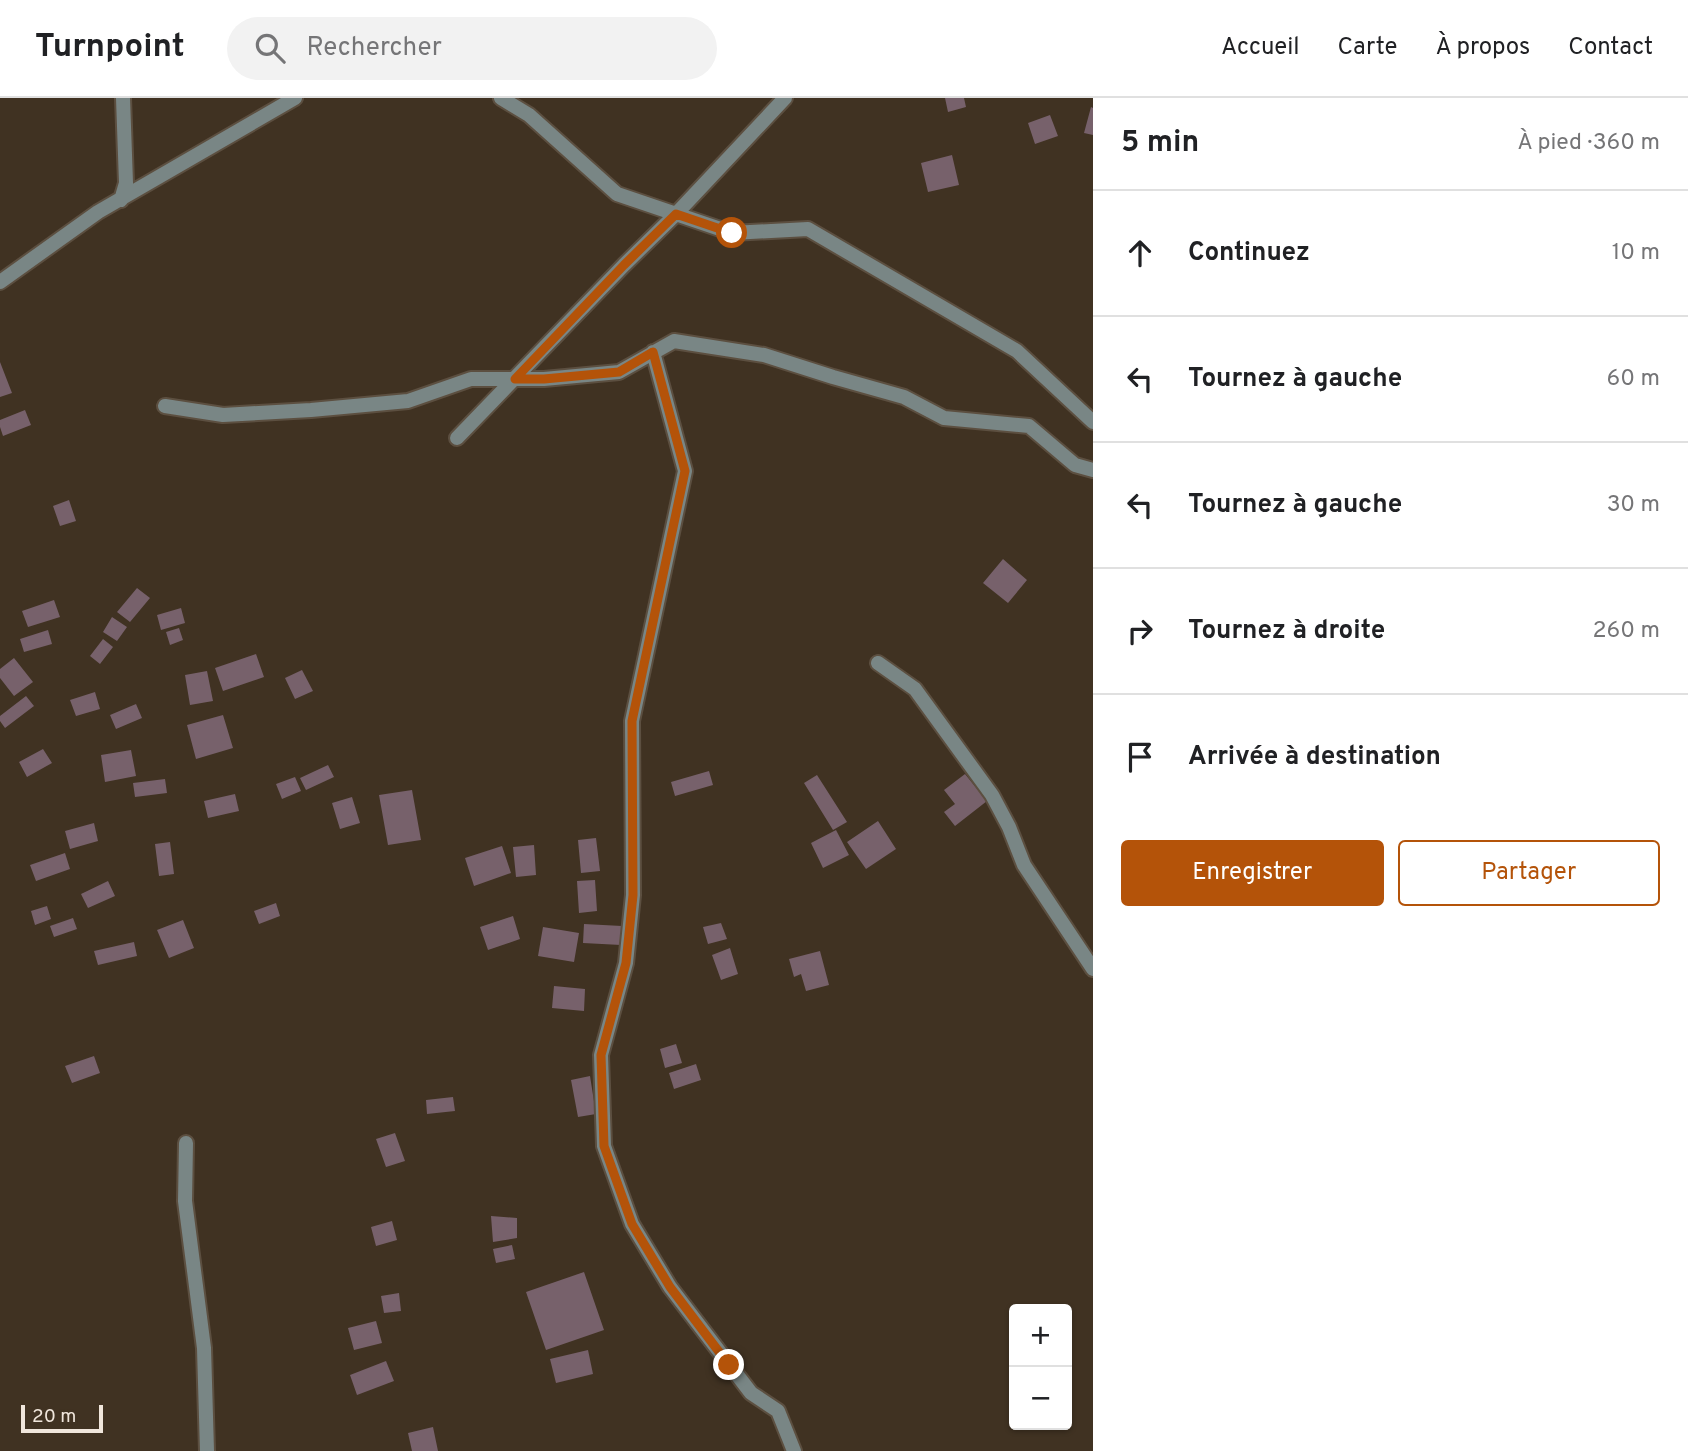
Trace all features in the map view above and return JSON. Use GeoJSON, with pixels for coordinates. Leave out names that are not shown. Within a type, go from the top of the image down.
{"type":"FeatureCollection","features":[{"type":"Feature","properties":{"kind":"street"},"geometry":{"type":"LineString","coordinates":[[121,200],[127,183],[123,98]]}},
{"type":"Feature","properties":{"kind":"street"},"geometry":{"type":"LineString","coordinates":[[0,282],[98,212],[295,98]]}},
{"type":"Feature","properties":{"kind":"street"},"geometry":{"type":"LineString","coordinates":[[501,98],[529,115],[617,194],[732,233],[808,229],[1017,351],[1093,422]]}},
{"type":"Feature","properties":{"kind":"street"},"geometry":{"type":"LineString","coordinates":[[457,438],[785,98]]}},
{"type":"Feature","properties":{"kind":"street"},"geometry":{"type":"LineString","coordinates":[[165,406],[223,415],[408,401],[471,379],[544,379],[619,372],[674,341],[764,355],[904,397],[944,418],[1029,426],[1076,465],[1093,470]]}},
{"type":"Feature","properties":{"kind":"street"},"geometry":{"type":"LineString","coordinates":[[653,352],[685,471],[632,721],[633,895],[626,963],[601,1055],[604,1146],[632,1224],[670,1287],[751,1393],[778,1411],[794,1451]]}},
{"type":"Feature","properties":{"kind":"street"},"geometry":{"type":"LineString","coordinates":[[878,663],[915,689],[992,795],[1009,827],[1024,865],[1093,969]]}},
{"type":"Feature","properties":{"kind":"street"},"geometry":{"type":"LineString","coordinates":[[186,1143],[185,1201],[204,1348],[207,1451]]}},
{"type":"Feature","properties":{"kind":"building"},"geometry":{"type":"Polygon","coordinates":[[[945,98],[964,98],[966,107],[948,112],[945,98]]]}},
{"type":"Feature","properties":{"kind":"building"},"geometry":{"type":"Polygon","coordinates":[[[1091,107],[1093,108],[1093,135],[1084,133],[1091,107]]]}},
{"type":"Feature","properties":{"kind":"building"},"geometry":{"type":"Polygon","coordinates":[[[1050,115],[1058,136],[1035,144],[1028,123],[1050,115]]]}},
{"type":"Feature","properties":{"kind":"building"},"geometry":{"type":"Polygon","coordinates":[[[952,155],[959,185],[928,192],[921,163],[952,155]]]}},
{"type":"Feature","properties":{"kind":"building"},"geometry":{"type":"Polygon","coordinates":[[[0,362],[12,393],[0,397],[0,362]]]}},
{"type":"Feature","properties":{"kind":"building"},"geometry":{"type":"Polygon","coordinates":[[[25,410],[31,425],[3,436],[0,420],[25,410]]]}},
{"type":"Feature","properties":{"kind":"building"},"geometry":{"type":"Polygon","coordinates":[[[69,500],[76,521],[60,526],[53,506],[69,500]]]}},
{"type":"Feature","properties":{"kind":"building"},"geometry":{"type":"Polygon","coordinates":[[[1003,559],[1027,580],[1008,603],[983,583],[1003,559]]]}},
{"type":"Feature","properties":{"kind":"building"},"geometry":{"type":"Polygon","coordinates":[[[137,588],[150,598],[130,622],[117,612],[137,588]]]}},
{"type":"Feature","properties":{"kind":"building"},"geometry":{"type":"Polygon","coordinates":[[[54,600],[60,617],[28,627],[22,611],[54,600]]]}},
{"type":"Feature","properties":{"kind":"building"},"geometry":{"type":"Polygon","coordinates":[[[181,608],[185,623],[161,630],[157,615],[181,608]]]}},
{"type":"Feature","properties":{"kind":"building"},"geometry":{"type":"Polygon","coordinates":[[[112,617],[127,627],[117,641],[103,632],[112,617]]]}},
{"type":"Feature","properties":{"kind":"building"},"geometry":{"type":"Polygon","coordinates":[[[179,628],[183,640],[170,645],[166,632],[179,628]]]}},
{"type":"Feature","properties":{"kind":"building"},"geometry":{"type":"Polygon","coordinates":[[[48,630],[52,644],[24,652],[20,639],[48,630]]]}},
{"type":"Feature","properties":{"kind":"building"},"geometry":{"type":"Polygon","coordinates":[[[103,639],[113,647],[100,664],[90,656],[103,639]]]}},
{"type":"Feature","properties":{"kind":"building"},"geometry":{"type":"Polygon","coordinates":[[[256,654],[264,677],[223,691],[215,668],[256,654]]]}},
{"type":"Feature","properties":{"kind":"building"},"geometry":{"type":"Polygon","coordinates":[[[14,658],[33,682],[14,696],[0,678],[0,669],[14,658]]]}},
{"type":"Feature","properties":{"kind":"building"},"geometry":{"type":"Polygon","coordinates":[[[302,670],[313,691],[295,699],[285,678],[302,670]]]}},
{"type":"Feature","properties":{"kind":"building"},"geometry":{"type":"Polygon","coordinates":[[[207,671],[213,701],[190,705],[185,675],[207,671]]]}},
{"type":"Feature","properties":{"kind":"building"},"geometry":{"type":"Polygon","coordinates":[[[95,692],[100,709],[76,716],[70,700],[95,692]]]}},
{"type":"Feature","properties":{"kind":"building"},"geometry":{"type":"Polygon","coordinates":[[[26,696],[34,706],[5,728],[0,716],[26,696]]]}},
{"type":"Feature","properties":{"kind":"building"},"geometry":{"type":"Polygon","coordinates":[[[136,704],[142,718],[116,729],[110,715],[136,704]]]}},
{"type":"Feature","properties":{"kind":"building"},"geometry":{"type":"Polygon","coordinates":[[[223,715],[233,748],[196,759],[187,725],[223,715]]]}},
{"type":"Feature","properties":{"kind":"building"},"geometry":{"type":"Polygon","coordinates":[[[43,749],[52,763],[27,777],[19,762],[43,749]]]}},
{"type":"Feature","properties":{"kind":"building"},"geometry":{"type":"Polygon","coordinates":[[[131,750],[136,776],[105,782],[101,755],[131,750]]]}},
{"type":"Feature","properties":{"kind":"building"},"geometry":{"type":"Polygon","coordinates":[[[328,765],[334,777],[306,790],[300,778],[328,765]]]}},
{"type":"Feature","properties":{"kind":"building"},"geometry":{"type":"Polygon","coordinates":[[[709,771],[713,785],[675,796],[671,782],[709,771]]]}},
{"type":"Feature","properties":{"kind":"building"},"geometry":{"type":"Polygon","coordinates":[[[965,774],[987,801],[955,826],[944,812],[955,804],[944,790],[965,774]]]}},
{"type":"Feature","properties":{"kind":"building"},"geometry":{"type":"Polygon","coordinates":[[[817,775],[847,822],[833,830],[804,783],[817,775]]]}},
{"type":"Feature","properties":{"kind":"building"},"geometry":{"type":"Polygon","coordinates":[[[295,777],[301,791],[282,799],[276,784],[295,777]]]}},
{"type":"Feature","properties":{"kind":"building"},"geometry":{"type":"Polygon","coordinates":[[[165,779],[167,793],[135,797],[133,783],[165,779]]]}},
{"type":"Feature","properties":{"kind":"building"},"geometry":{"type":"Polygon","coordinates":[[[412,790],[421,840],[388,845],[379,795],[412,790]]]}},
{"type":"Feature","properties":{"kind":"building"},"geometry":{"type":"Polygon","coordinates":[[[235,794],[239,811],[208,818],[204,801],[235,794]]]}},
{"type":"Feature","properties":{"kind":"building"},"geometry":{"type":"Polygon","coordinates":[[[352,797],[360,823],[340,829],[332,803],[352,797]]]}},
{"type":"Feature","properties":{"kind":"building"},"geometry":{"type":"Polygon","coordinates":[[[878,821],[896,849],[866,869],[847,842],[878,821]]]}},
{"type":"Feature","properties":{"kind":"building"},"geometry":{"type":"Polygon","coordinates":[[[94,823],[98,841],[70,849],[65,831],[94,823]]]}},
{"type":"Feature","properties":{"kind":"building"},"geometry":{"type":"Polygon","coordinates":[[[836,830],[849,855],[823,868],[811,843],[836,830]]]}},
{"type":"Feature","properties":{"kind":"building"},"geometry":{"type":"Polygon","coordinates":[[[596,838],[600,871],[581,873],[578,840],[596,838]]]}},
{"type":"Feature","properties":{"kind":"building"},"geometry":{"type":"Polygon","coordinates":[[[170,842],[174,874],[159,876],[155,844],[170,842]]]}},
{"type":"Feature","properties":{"kind":"building"},"geometry":{"type":"Polygon","coordinates":[[[534,845],[536,875],[516,877],[513,847],[534,845]]]}},
{"type":"Feature","properties":{"kind":"building"},"geometry":{"type":"Polygon","coordinates":[[[502,846],[511,873],[474,886],[465,858],[502,846]]]}},
{"type":"Feature","properties":{"kind":"building"},"geometry":{"type":"Polygon","coordinates":[[[65,853],[70,869],[36,881],[30,865],[65,853]]]}},
{"type":"Feature","properties":{"kind":"building"},"geometry":{"type":"Polygon","coordinates":[[[595,880],[597,911],[579,913],[577,881],[595,880]]]}},
{"type":"Feature","properties":{"kind":"building"},"geometry":{"type":"Polygon","coordinates":[[[108,881],[115,896],[88,908],[81,894],[108,881]]]}},
{"type":"Feature","properties":{"kind":"building"},"geometry":{"type":"Polygon","coordinates":[[[276,903],[280,916],[259,924],[254,911],[276,903]]]}},
{"type":"Feature","properties":{"kind":"building"},"geometry":{"type":"Polygon","coordinates":[[[47,906],[51,919],[35,925],[31,911],[47,906]]]}},
{"type":"Feature","properties":{"kind":"building"},"geometry":{"type":"Polygon","coordinates":[[[513,916],[520,939],[488,950],[480,927],[513,916]]]}},
{"type":"Feature","properties":{"kind":"building"},"geometry":{"type":"Polygon","coordinates":[[[73,918],[77,929],[54,937],[50,926],[73,918]]]}},
{"type":"Feature","properties":{"kind":"building"},"geometry":{"type":"Polygon","coordinates":[[[183,920],[194,948],[169,958],[157,930],[183,920]]]}},
{"type":"Feature","properties":{"kind":"building"},"geometry":{"type":"Polygon","coordinates":[[[721,923],[727,939],[708,944],[703,927],[721,923]]]}},
{"type":"Feature","properties":{"kind":"building"},"geometry":{"type":"Polygon","coordinates":[[[584,924],[622,926],[621,945],[583,943],[584,924]]]}},
{"type":"Feature","properties":{"kind":"building"},"geometry":{"type":"Polygon","coordinates":[[[543,927],[579,933],[574,962],[538,956],[543,927]]]}},
{"type":"Feature","properties":{"kind":"building"},"geometry":{"type":"Polygon","coordinates":[[[134,942],[137,956],[98,965],[94,951],[134,942]]]}},
{"type":"Feature","properties":{"kind":"building"},"geometry":{"type":"Polygon","coordinates":[[[730,948],[738,974],[721,980],[712,955],[730,948]]]}},
{"type":"Feature","properties":{"kind":"building"},"geometry":{"type":"Polygon","coordinates":[[[820,951],[829,985],[806,991],[801,974],[794,977],[789,959],[820,951]]]}},
{"type":"Feature","properties":{"kind":"building"},"geometry":{"type":"Polygon","coordinates":[[[554,986],[585,989],[584,1011],[552,1008],[554,986]]]}},
{"type":"Feature","properties":{"kind":"building"},"geometry":{"type":"Polygon","coordinates":[[[676,1044],[682,1063],[665,1068],[660,1049],[676,1044]]]}},
{"type":"Feature","properties":{"kind":"building"},"geometry":{"type":"Polygon","coordinates":[[[94,1056],[100,1073],[72,1083],[65,1066],[94,1056]]]}},
{"type":"Feature","properties":{"kind":"building"},"geometry":{"type":"Polygon","coordinates":[[[696,1064],[701,1080],[674,1089],[669,1073],[696,1064]]]}},
{"type":"Feature","properties":{"kind":"building"},"geometry":{"type":"Polygon","coordinates":[[[590,1076],[596,1114],[578,1117],[571,1080],[590,1076]]]}},
{"type":"Feature","properties":{"kind":"building"},"geometry":{"type":"Polygon","coordinates":[[[453,1097],[455,1111],[427,1114],[426,1100],[453,1097]]]}},
{"type":"Feature","properties":{"kind":"building"},"geometry":{"type":"Polygon","coordinates":[[[395,1133],[405,1161],[386,1167],[376,1139],[395,1133]]]}},
{"type":"Feature","properties":{"kind":"building"},"geometry":{"type":"Polygon","coordinates":[[[491,1216],[517,1218],[517,1238],[493,1242],[491,1216]]]}},
{"type":"Feature","properties":{"kind":"building"},"geometry":{"type":"Polygon","coordinates":[[[392,1221],[397,1240],[376,1246],[371,1227],[392,1221]]]}},
{"type":"Feature","properties":{"kind":"building"},"geometry":{"type":"Polygon","coordinates":[[[512,1245],[515,1259],[496,1263],[493,1249],[512,1245]]]}},
{"type":"Feature","properties":{"kind":"building"},"geometry":{"type":"Polygon","coordinates":[[[584,1272],[604,1330],[546,1350],[526,1292],[584,1272]]]}},
{"type":"Feature","properties":{"kind":"building"},"geometry":{"type":"Polygon","coordinates":[[[399,1293],[401,1311],[384,1313],[381,1296],[399,1293]]]}},
{"type":"Feature","properties":{"kind":"building"},"geometry":{"type":"Polygon","coordinates":[[[376,1321],[382,1343],[354,1350],[348,1328],[376,1321]]]}},
{"type":"Feature","properties":{"kind":"building"},"geometry":{"type":"Polygon","coordinates":[[[588,1350],[593,1374],[556,1383],[550,1359],[588,1350]]]}},
{"type":"Feature","properties":{"kind":"building"},"geometry":{"type":"Polygon","coordinates":[[[386,1361],[394,1381],[357,1395],[350,1375],[386,1361]]]}},
{"type":"Feature","properties":{"kind":"building"},"geometry":{"type":"Polygon","coordinates":[[[433,1427],[438,1451],[412,1451],[408,1433],[433,1427]]]}},
{"type":"Feature","properties":{"kind":"route"},"geometry":{"type":"LineString","coordinates":[[729,1365],[670,1287],[632,1224],[604,1146],[601,1055],[626,963],[633,895],[632,721],[685,471],[653,352],[619,372],[515,379],[676,214],[732,233]]}}]}
